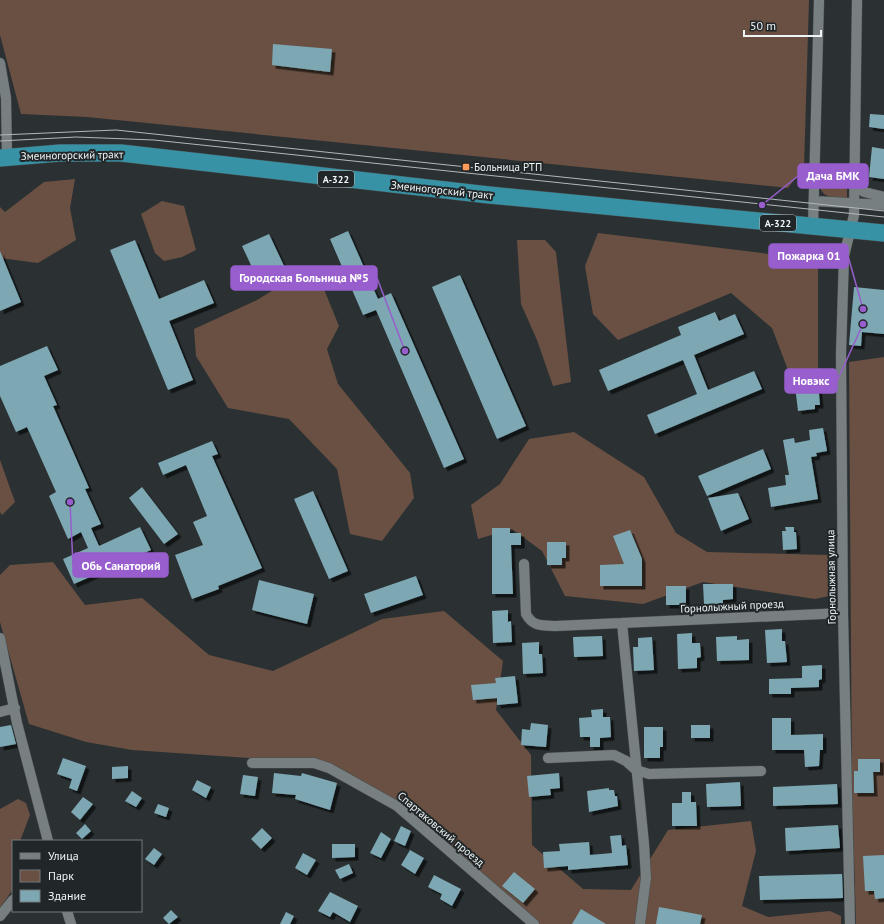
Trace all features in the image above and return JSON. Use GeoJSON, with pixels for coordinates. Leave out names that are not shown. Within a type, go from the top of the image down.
{"type":"FeatureCollection","features":[{"type":"Feature","properties":{"kind":"highway","name":"Змеиногорский тракт"},"geometry":{"type":"LineString","coordinates":[[3,158],[60,153],[121,153],[430,189],[884,233]]}},
{"type":"Feature","properties":{"kind":"street"},"geometry":{"type":"LineString","coordinates":[[813,227],[819,0]]}},
{"type":"Feature","properties":{"kind":"street","name":"Горнолыжная улица"},"geometry":{"type":"LineString","coordinates":[[850,924],[843,613],[842,311],[844,256],[851,230],[854,203],[857,0]]}},
{"type":"Feature","properties":{"kind":"street"},"geometry":{"type":"LineString","coordinates":[[0,63],[6,98],[3,158]]}},
{"type":"Feature","properties":{"kind":"street"},"geometry":{"type":"LineString","coordinates":[[854,183],[864,192],[884,197]]}},
{"type":"Feature","properties":{"kind":"street"},"geometry":{"type":"LineString","coordinates":[[814,201],[884,205]]}},
{"type":"Feature","properties":{"kind":"street","name":"Горнолыжный проезд"},"geometry":{"type":"LineString","coordinates":[[524,564],[526,614],[530,621],[536,625],[622,623],[843,613]]}},
{"type":"Feature","properties":{"kind":"street"},"geometry":{"type":"LineString","coordinates":[[622,623],[644,844],[646,878],[640,924]]}},
{"type":"Feature","properties":{"kind":"street"},"geometry":{"type":"LineString","coordinates":[[0,638],[15,708],[48,840]]}},
{"type":"Feature","properties":{"kind":"street"},"geometry":{"type":"LineString","coordinates":[[0,712],[15,708]]}},
{"type":"Feature","properties":{"kind":"street"},"geometry":{"type":"LineString","coordinates":[[548,758],[614,755],[626,761],[636,770],[649,774],[761,771]]}},
{"type":"Feature","properties":{"kind":"street","name":"Спартаковский проезд"},"geometry":{"type":"LineString","coordinates":[[252,763],[314,763],[329,768],[397,806],[534,924]]}},
{"type":"Feature","properties":{"kind":"street"},"geometry":{"type":"LineString","coordinates":[[0,916],[12,901]]}},
{"type":"Feature","properties":{"kind":"street"},"geometry":{"type":"LineString","coordinates":[[67,912],[71,924]]}},
{"type":"Feature","properties":{"kind":"green space"},"geometry":{"type":"Polygon","coordinates":[[[0,0],[809,0],[804,167],[788,188],[87,117],[21,114],[0,35],[0,0]]]}},
{"type":"Feature","properties":{"kind":"green space"},"geometry":{"type":"Polygon","coordinates":[[[818,171],[847,175],[847,199],[832,197],[824,194],[821,190],[818,171]]]}},
{"type":"Feature","properties":{"kind":"green space"},"geometry":{"type":"Polygon","coordinates":[[[75,179],[70,208],[76,240],[38,263],[0,258],[0,207],[5,212],[44,182],[75,179]]]}},
{"type":"Feature","properties":{"kind":"green space"},"geometry":{"type":"Polygon","coordinates":[[[162,201],[184,206],[196,250],[182,257],[164,261],[155,253],[141,214],[162,201]]]}},
{"type":"Feature","properties":{"kind":"green space"},"geometry":{"type":"Polygon","coordinates":[[[598,233],[818,260],[818,378],[791,378],[772,328],[731,293],[618,340],[593,314],[585,266],[598,233]]]}},
{"type":"Feature","properties":{"kind":"green space"},"geometry":{"type":"Polygon","coordinates":[[[517,240],[545,240],[556,252],[571,382],[553,386],[537,340],[521,304],[517,240]]]}},
{"type":"Feature","properties":{"kind":"green space"},"geometry":{"type":"Polygon","coordinates":[[[303,272],[321,282],[339,326],[327,349],[338,384],[410,473],[414,498],[382,541],[350,534],[337,469],[289,419],[228,408],[196,356],[194,329],[257,300],[303,272]]]}},
{"type":"Feature","properties":{"kind":"green space"},"geometry":{"type":"Polygon","coordinates":[[[884,357],[884,924],[856,924],[852,789],[849,362],[884,357]]]}},
{"type":"Feature","properties":{"kind":"green space"},"geometry":{"type":"Polygon","coordinates":[[[574,432],[644,477],[676,533],[707,552],[828,555],[829,596],[815,599],[703,582],[643,604],[565,596],[542,551],[512,529],[478,539],[471,505],[500,484],[529,439],[574,432]]]}},
{"type":"Feature","properties":{"kind":"green space"},"geometry":{"type":"Polygon","coordinates":[[[0,460],[15,502],[2,515],[0,512],[0,460]]]}},
{"type":"Feature","properties":{"kind":"green space"},"geometry":{"type":"Polygon","coordinates":[[[53,562],[85,605],[142,598],[209,655],[273,671],[382,619],[444,611],[503,661],[496,710],[531,755],[532,845],[583,889],[631,890],[668,830],[751,821],[756,851],[742,906],[768,917],[830,911],[841,916],[841,924],[537,924],[409,816],[328,770],[265,759],[132,750],[86,742],[29,724],[0,622],[0,575],[10,565],[53,562]]]}},
{"type":"Feature","properties":{"kind":"green space"},"geometry":{"type":"Polygon","coordinates":[[[18,799],[26,803],[30,815],[20,840],[12,840],[12,890],[0,908],[0,809],[18,799]]]}},
{"type":"Feature","properties":{"kind":"building"},"geometry":{"type":"Polygon","coordinates":[[[273,44],[332,49],[330,72],[272,65],[273,44]]]}},
{"type":"Feature","properties":{"kind":"building"},"geometry":{"type":"Polygon","coordinates":[[[870,114],[884,115],[884,129],[869,127],[870,114]]]}},
{"type":"Feature","properties":{"kind":"building"},"geometry":{"type":"Polygon","coordinates":[[[872,147],[884,149],[884,179],[869,177],[872,147]]]}},
{"type":"Feature","properties":{"kind":"building"},"geometry":{"type":"Polygon","coordinates":[[[348,231],[378,299],[391,293],[464,459],[444,468],[376,310],[363,315],[330,239],[348,231]]]}},
{"type":"Feature","properties":{"kind":"building"},"geometry":{"type":"Polygon","coordinates":[[[269,234],[285,268],[258,280],[242,246],[269,234]]]}},
{"type":"Feature","properties":{"kind":"building"},"geometry":{"type":"Polygon","coordinates":[[[135,240],[159,299],[204,280],[214,303],[169,321],[193,380],[168,390],[110,250],[135,240]]]}},
{"type":"Feature","properties":{"kind":"building"},"geometry":{"type":"Polygon","coordinates":[[[0,251],[21,302],[0,311],[0,251]]]}},
{"type":"Feature","properties":{"kind":"building"},"geometry":{"type":"Polygon","coordinates":[[[460,275],[526,426],[497,439],[432,287],[460,275]]]}},
{"type":"Feature","properties":{"kind":"building"},"geometry":{"type":"Polygon","coordinates":[[[854,287],[884,290],[884,334],[862,332],[861,346],[849,345],[854,287]]]}},
{"type":"Feature","properties":{"kind":"building"},"geometry":{"type":"Polygon","coordinates":[[[715,312],[719,321],[735,314],[744,334],[694,355],[708,390],[754,371],[762,389],[655,434],[647,415],[697,394],[683,360],[608,391],[599,370],[681,335],[678,327],[715,312]]]}},
{"type":"Feature","properties":{"kind":"building"},"geometry":{"type":"Polygon","coordinates":[[[47,346],[58,370],[44,376],[57,405],[53,406],[89,488],[85,489],[101,524],[91,528],[99,546],[140,527],[151,550],[74,584],[63,559],[88,548],[81,532],[68,539],[49,496],[56,492],[27,427],[16,432],[0,396],[0,366],[47,346]]]}},
{"type":"Feature","properties":{"kind":"building"},"geometry":{"type":"Polygon","coordinates":[[[818,383],[820,405],[815,405],[815,409],[798,411],[795,386],[818,383]]]}},
{"type":"Feature","properties":{"kind":"building"},"geometry":{"type":"Polygon","coordinates":[[[823,428],[827,451],[816,453],[817,456],[811,457],[818,499],[771,507],[768,488],[786,485],[785,475],[789,475],[783,440],[794,438],[795,443],[810,440],[809,430],[823,428]]]}},
{"type":"Feature","properties":{"kind":"building"},"geometry":{"type":"Polygon","coordinates":[[[212,441],[218,454],[212,456],[262,568],[218,586],[219,589],[192,599],[175,555],[203,545],[193,522],[207,516],[186,465],[163,475],[158,463],[212,441]]]}},
{"type":"Feature","properties":{"kind":"building"},"geometry":{"type":"Polygon","coordinates":[[[763,449],[771,469],[707,496],[698,476],[763,449]]]}},
{"type":"Feature","properties":{"kind":"building"},"geometry":{"type":"Polygon","coordinates":[[[142,487],[178,534],[164,544],[129,498],[142,487]]]}},
{"type":"Feature","properties":{"kind":"building"},"geometry":{"type":"Polygon","coordinates":[[[313,491],[348,571],[329,579],[294,499],[313,491]]]}},
{"type":"Feature","properties":{"kind":"building"},"geometry":{"type":"Polygon","coordinates":[[[738,493],[749,519],[721,531],[708,498],[738,493]]]}},
{"type":"Feature","properties":{"kind":"building"},"geometry":{"type":"Polygon","coordinates":[[[785,527],[794,527],[794,532],[796,532],[797,549],[783,550],[782,531],[786,531],[785,527]]]}},
{"type":"Feature","properties":{"kind":"building"},"geometry":{"type":"Polygon","coordinates":[[[492,528],[510,528],[510,533],[521,533],[521,545],[511,545],[513,594],[492,594],[492,528]]]}},
{"type":"Feature","properties":{"kind":"building"},"geometry":{"type":"Polygon","coordinates":[[[630,530],[642,559],[642,586],[600,586],[600,565],[624,564],[613,536],[630,530]]]}},
{"type":"Feature","properties":{"kind":"building"},"geometry":{"type":"Polygon","coordinates":[[[547,542],[566,542],[566,558],[562,558],[562,565],[547,565],[547,542]]]}},
{"type":"Feature","properties":{"kind":"building"},"geometry":{"type":"Polygon","coordinates":[[[416,576],[423,595],[371,613],[364,594],[416,576]]]}},
{"type":"Feature","properties":{"kind":"building"},"geometry":{"type":"Polygon","coordinates":[[[259,580],[314,594],[307,624],[252,610],[259,580]]]}},
{"type":"Feature","properties":{"kind":"building"},"geometry":{"type":"Polygon","coordinates":[[[703,584],[733,584],[733,599],[723,600],[723,604],[704,604],[703,584]]]}},
{"type":"Feature","properties":{"kind":"building"},"geometry":{"type":"Polygon","coordinates":[[[666,586],[686,586],[686,605],[666,605],[666,586]]]}},
{"type":"Feature","properties":{"kind":"building"},"geometry":{"type":"Polygon","coordinates":[[[508,610],[508,622],[511,621],[512,642],[493,643],[492,611],[508,610]]]}},
{"type":"Feature","properties":{"kind":"building"},"geometry":{"type":"Polygon","coordinates":[[[782,629],[782,641],[785,641],[787,662],[767,663],[765,630],[782,629]]]}},
{"type":"Feature","properties":{"kind":"building"},"geometry":{"type":"Polygon","coordinates":[[[692,633],[692,643],[700,643],[701,657],[697,658],[697,668],[678,669],[677,634],[692,633]]]}},
{"type":"Feature","properties":{"kind":"building"},"geometry":{"type":"Polygon","coordinates":[[[602,636],[603,656],[574,657],[573,637],[602,636]]]}},
{"type":"Feature","properties":{"kind":"building"},"geometry":{"type":"Polygon","coordinates":[[[737,636],[737,640],[749,639],[749,660],[717,661],[716,637],[737,636]]]}},
{"type":"Feature","properties":{"kind":"building"},"geometry":{"type":"Polygon","coordinates":[[[652,637],[654,670],[634,671],[633,647],[638,647],[638,638],[652,637]]]}},
{"type":"Feature","properties":{"kind":"building"},"geometry":{"type":"Polygon","coordinates":[[[539,642],[539,654],[542,654],[543,673],[523,674],[522,643],[539,642]]]}},
{"type":"Feature","properties":{"kind":"building"},"geometry":{"type":"Polygon","coordinates":[[[822,665],[822,679],[819,680],[819,687],[791,688],[791,694],[769,694],[769,679],[802,678],[802,666],[822,665]]]}},
{"type":"Feature","properties":{"kind":"building"},"geometry":{"type":"Polygon","coordinates":[[[515,676],[518,703],[497,705],[497,698],[473,700],[471,685],[496,683],[495,678],[515,676]]]}},
{"type":"Feature","properties":{"kind":"building"},"geometry":{"type":"Polygon","coordinates":[[[603,709],[603,717],[610,717],[611,737],[600,738],[600,747],[590,747],[590,737],[580,737],[579,718],[592,717],[591,710],[603,709]]]}},
{"type":"Feature","properties":{"kind":"building"},"geometry":{"type":"Polygon","coordinates":[[[772,718],[791,718],[791,735],[823,734],[823,750],[820,750],[819,766],[805,767],[804,750],[772,750],[772,718]]]}},
{"type":"Feature","properties":{"kind":"building"},"geometry":{"type":"Polygon","coordinates":[[[531,723],[548,725],[546,747],[521,745],[522,729],[530,730],[531,723]]]}},
{"type":"Feature","properties":{"kind":"building"},"geometry":{"type":"Polygon","coordinates":[[[11,725],[16,744],[0,747],[0,727],[11,725]]]}},
{"type":"Feature","properties":{"kind":"building"},"geometry":{"type":"Polygon","coordinates":[[[691,725],[710,725],[710,738],[691,738],[691,725]]]}},
{"type":"Feature","properties":{"kind":"building"},"geometry":{"type":"Polygon","coordinates":[[[644,727],[663,727],[663,747],[660,747],[660,758],[644,758],[644,727]]]}},
{"type":"Feature","properties":{"kind":"building"},"geometry":{"type":"Polygon","coordinates":[[[63,758],[86,766],[77,791],[69,788],[72,779],[57,774],[63,758]]]}},
{"type":"Feature","properties":{"kind":"building"},"geometry":{"type":"Polygon","coordinates":[[[858,759],[880,759],[880,772],[873,772],[874,793],[854,793],[854,771],[858,771],[858,759]]]}},
{"type":"Feature","properties":{"kind":"building"},"geometry":{"type":"Polygon","coordinates":[[[128,766],[128,778],[112,779],[112,767],[128,766]]]}},
{"type":"Feature","properties":{"kind":"building"},"geometry":{"type":"Polygon","coordinates":[[[274,773],[301,776],[302,773],[337,783],[330,810],[295,799],[296,795],[272,793],[274,773]]]}},
{"type":"Feature","properties":{"kind":"building"},"geometry":{"type":"Polygon","coordinates":[[[559,773],[560,788],[550,789],[551,795],[529,797],[527,776],[559,773]]]}},
{"type":"Feature","properties":{"kind":"building"},"geometry":{"type":"Polygon","coordinates":[[[243,775],[258,777],[255,796],[240,794],[243,775]]]}},
{"type":"Feature","properties":{"kind":"building"},"geometry":{"type":"Polygon","coordinates":[[[197,780],[211,787],[206,798],[192,790],[197,780]]]}},
{"type":"Feature","properties":{"kind":"building"},"geometry":{"type":"Polygon","coordinates":[[[740,782],[741,806],[707,807],[706,784],[740,782]]]}},
{"type":"Feature","properties":{"kind":"building"},"geometry":{"type":"Polygon","coordinates":[[[837,784],[838,804],[773,806],[773,787],[837,784]]]}},
{"type":"Feature","properties":{"kind":"building"},"geometry":{"type":"Polygon","coordinates":[[[609,788],[609,790],[614,790],[615,796],[617,796],[618,806],[589,812],[587,791],[609,788]]]}},
{"type":"Feature","properties":{"kind":"building"},"geometry":{"type":"Polygon","coordinates":[[[132,791],[142,798],[136,807],[125,801],[132,791]]]}},
{"type":"Feature","properties":{"kind":"building"},"geometry":{"type":"Polygon","coordinates":[[[682,792],[691,792],[691,802],[696,802],[697,826],[672,826],[672,803],[682,803],[682,792]]]}},
{"type":"Feature","properties":{"kind":"building"},"geometry":{"type":"Polygon","coordinates":[[[83,797],[93,804],[80,820],[71,812],[83,797]]]}},
{"type":"Feature","properties":{"kind":"building"},"geometry":{"type":"Polygon","coordinates":[[[158,804],[169,808],[166,817],[154,813],[158,804]]]}},
{"type":"Feature","properties":{"kind":"building"},"geometry":{"type":"Polygon","coordinates":[[[85,824],[91,831],[82,839],[76,833],[85,824]]]}},
{"type":"Feature","properties":{"kind":"building"},"geometry":{"type":"Polygon","coordinates":[[[838,825],[840,848],[786,851],[785,828],[838,825]]]}},
{"type":"Feature","properties":{"kind":"building"},"geometry":{"type":"Polygon","coordinates":[[[401,826],[411,831],[405,846],[394,841],[401,826]]]}},
{"type":"Feature","properties":{"kind":"building"},"geometry":{"type":"Polygon","coordinates":[[[262,828],[272,838],[261,849],[251,839],[262,828]]]}},
{"type":"Feature","properties":{"kind":"building"},"geometry":{"type":"Polygon","coordinates":[[[381,832],[391,839],[381,858],[370,853],[381,832]]]}},
{"type":"Feature","properties":{"kind":"building"},"geometry":{"type":"Polygon","coordinates":[[[621,835],[622,846],[626,845],[628,865],[568,870],[568,866],[544,868],[543,852],[560,851],[559,844],[589,842],[590,855],[612,853],[610,836],[621,835]]]}},
{"type":"Feature","properties":{"kind":"building"},"geometry":{"type":"Polygon","coordinates":[[[332,844],[355,844],[355,857],[332,858],[332,844]]]}},
{"type":"Feature","properties":{"kind":"building"},"geometry":{"type":"Polygon","coordinates":[[[154,848],[162,854],[154,865],[145,859],[154,848]]]}},
{"type":"Feature","properties":{"kind":"building"},"geometry":{"type":"Polygon","coordinates":[[[410,850],[424,858],[415,874],[401,865],[410,850]]]}},
{"type":"Feature","properties":{"kind":"building"},"geometry":{"type":"Polygon","coordinates":[[[303,853],[316,860],[307,875],[295,868],[303,853]]]}},
{"type":"Feature","properties":{"kind":"building"},"geometry":{"type":"Polygon","coordinates":[[[884,855],[884,898],[875,899],[874,891],[865,891],[863,856],[884,855]]]}},
{"type":"Feature","properties":{"kind":"building"},"geometry":{"type":"Polygon","coordinates":[[[349,864],[353,873],[340,879],[335,870],[349,864]]]}},
{"type":"Feature","properties":{"kind":"building"},"geometry":{"type":"Polygon","coordinates":[[[514,872],[535,889],[523,903],[502,886],[514,872]]]}},
{"type":"Feature","properties":{"kind":"building"},"geometry":{"type":"Polygon","coordinates":[[[842,874],[843,898],[760,900],[759,876],[842,874]]]}},
{"type":"Feature","properties":{"kind":"building"},"geometry":{"type":"Polygon","coordinates":[[[434,875],[461,889],[452,906],[440,899],[442,894],[428,887],[434,875]]]}},
{"type":"Feature","properties":{"kind":"building"},"geometry":{"type":"Polygon","coordinates":[[[330,892],[358,906],[350,922],[333,912],[330,917],[318,911],[330,892]]]}},
{"type":"Feature","properties":{"kind":"building"},"geometry":{"type":"Polygon","coordinates":[[[659,907],[702,915],[700,924],[656,924],[659,907]]]}},
{"type":"Feature","properties":{"kind":"building"},"geometry":{"type":"Polygon","coordinates":[[[581,909],[606,924],[572,924],[581,909]]]}},
{"type":"Feature","properties":{"kind":"building"},"geometry":{"type":"Polygon","coordinates":[[[171,910],[178,917],[169,924],[163,918],[171,910]]]}},
{"type":"Feature","properties":{"kind":"building"},"geometry":{"type":"Polygon","coordinates":[[[286,912],[294,916],[290,924],[280,924],[286,912]]]}},
{"type":"Feature","properties":{"kind":"tram line"},"geometry":{"type":"LineString","coordinates":[[0,135],[116,130],[884,211]]}},
{"type":"Feature","properties":{"kind":"tram line"},"geometry":{"type":"LineString","coordinates":[[0,141],[76,137],[154,140],[884,217]]}},
{"type":"Feature","properties":{"kind":"place","name":"Больница РТП"},"geometry":{"type":"Point","coordinates":[466,167]}},
{"type":"Feature","properties":{"kind":"place","name":"Дача БМК"},"geometry":{"type":"Point","coordinates":[762,205]}},
{"type":"Feature","properties":{"kind":"place","name":"Пожарка 01"},"geometry":{"type":"Point","coordinates":[863,309]}},
{"type":"Feature","properties":{"kind":"place","name":"Новэкс"},"geometry":{"type":"Point","coordinates":[863,324]}},
{"type":"Feature","properties":{"kind":"place","name":"Городская Больница №5"},"geometry":{"type":"Point","coordinates":[405,351]}},
{"type":"Feature","properties":{"kind":"place","name":"Обь Санаторий"},"geometry":{"type":"Point","coordinates":[70,502]}}]}
